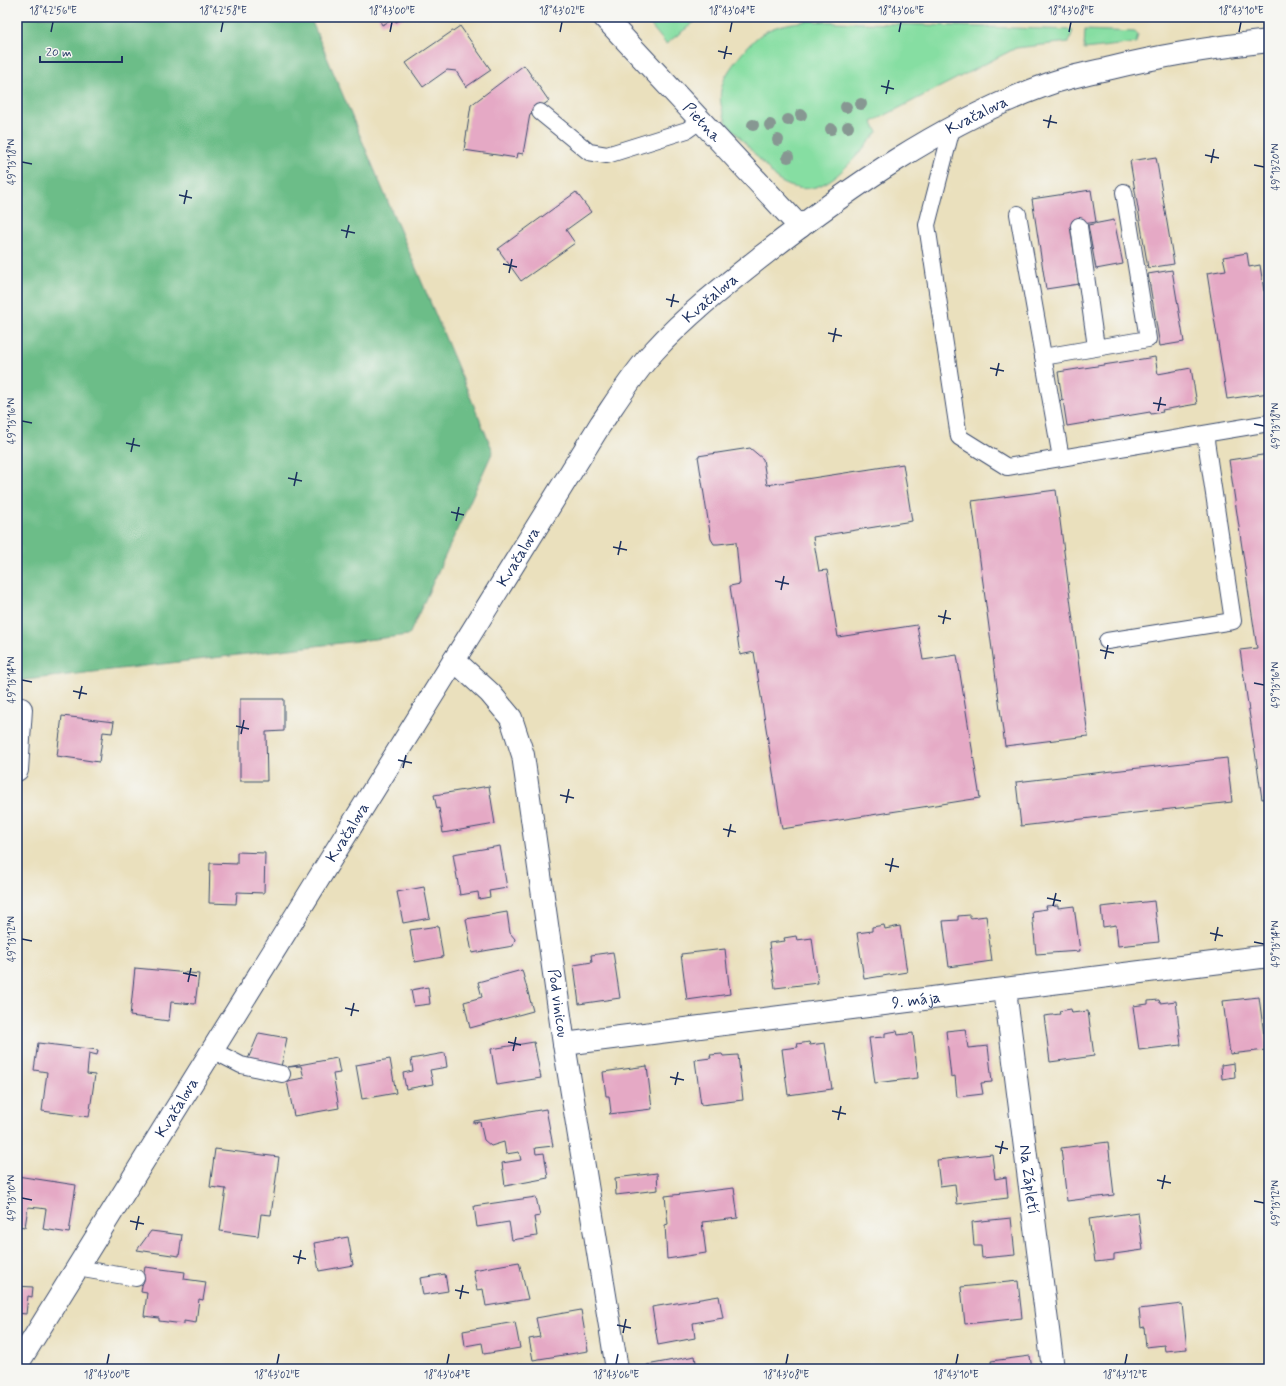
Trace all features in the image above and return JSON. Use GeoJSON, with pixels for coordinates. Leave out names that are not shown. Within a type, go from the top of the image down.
{"type":"FeatureCollection","features":[{"type":"Feature","properties":{"kind":"street","name":"Pietna"},"geometry":{"type":"LineString","coordinates":[[604,17],[800,227]]}},
{"type":"Feature","properties":{"kind":"street","name":"Kvačalova"},"geometry":{"type":"LineString","coordinates":[[17,1365],[600,425],[627,384],[648,358],[696,308],[800,227],[869,176],[952,128],[1019,96],[1046,85],[1082,74],[1161,56],[1215,47],[1269,41]]}},
{"type":"Feature","properties":{"kind":"street","name":"Pod vinicou"},"geometry":{"type":"LineString","coordinates":[[454,660],[499,703],[511,718],[523,755],[564,1044],[617,1369]]}},
{"type":"Feature","properties":{"kind":"street"},"geometry":{"type":"LineString","coordinates":[[17,770],[21,709]]}},
{"type":"Feature","properties":{"kind":"street","name":"9. mája"},"geometry":{"type":"LineString","coordinates":[[564,1044],[1269,956]]}},
{"type":"Feature","properties":{"kind":"street","name":"Na Zápletí"},"geometry":{"type":"LineString","coordinates":[[1005,990],[1053,1369]]}},
{"type":"Feature","properties":{"kind":"lane"},"geometry":{"type":"LineString","coordinates":[[540,112],[589,152],[607,155],[687,130],[701,120]]}},
{"type":"Feature","properties":{"kind":"lane"},"geometry":{"type":"LineString","coordinates":[[952,128],[927,225],[959,437],[1007,467],[1269,423]]}},
{"type":"Feature","properties":{"kind":"lane"},"geometry":{"type":"LineString","coordinates":[[1043,357],[1148,339],[1124,192]]}},
{"type":"Feature","properties":{"kind":"lane"},"geometry":{"type":"LineString","coordinates":[[1018,214],[1061,458]]}},
{"type":"Feature","properties":{"kind":"lane"},"geometry":{"type":"LineString","coordinates":[[1078,226],[1096,347]]}},
{"type":"Feature","properties":{"kind":"lane"},"geometry":{"type":"LineString","coordinates":[[1107,641],[1233,621],[1205,434]]}},
{"type":"Feature","properties":{"kind":"lane"},"geometry":{"type":"LineString","coordinates":[[212,1050],[241,1065],[282,1074]]}},
{"type":"Feature","properties":{"kind":"lane"},"geometry":{"type":"LineString","coordinates":[[77,1268],[136,1278]]}},
{"type":"Feature","properties":{"kind":"green space"},"geometry":{"type":"Polygon","coordinates":[[[17,17],[310,17],[493,451],[409,635],[17,681],[17,17]]]}},
{"type":"Feature","properties":{"kind":"green space"},"geometry":{"type":"Polygon","coordinates":[[[644,17],[701,17],[666,44],[644,17]]]}},
{"type":"Feature","properties":{"kind":"green space"},"geometry":{"type":"Polygon","coordinates":[[[806,21],[1073,30],[1069,42],[1016,48],[872,122],[878,132],[857,156],[834,177],[822,185],[808,188],[794,187],[778,180],[727,123],[723,113],[720,95],[728,72],[748,46],[765,32],[774,28],[806,21]]]}},
{"type":"Feature","properties":{"kind":"green space"},"geometry":{"type":"Polygon","coordinates":[[[1085,30],[1135,32],[1138,35],[1136,43],[1084,49],[1085,30]]]}},
{"type":"Feature","properties":{"kind":"building"},"geometry":{"type":"Polygon","coordinates":[[[378,17],[405,17],[396,22],[394,19],[382,25],[378,17]]]}},
{"type":"Feature","properties":{"kind":"building"},"geometry":{"type":"Polygon","coordinates":[[[460,26],[491,70],[466,87],[456,71],[447,70],[423,87],[406,63],[460,26]]]}},
{"type":"Feature","properties":{"kind":"building"},"geometry":{"type":"Polygon","coordinates":[[[524,65],[549,101],[530,114],[523,154],[518,153],[517,158],[464,150],[471,105],[524,65]]]}},
{"type":"Feature","properties":{"kind":"building"},"geometry":{"type":"Polygon","coordinates":[[[1156,157],[1174,264],[1148,268],[1130,161],[1156,157]]]}},
{"type":"Feature","properties":{"kind":"building"},"geometry":{"type":"Polygon","coordinates":[[[1091,190],[1096,222],[1070,226],[1079,284],[1046,289],[1032,199],[1091,190]]]}},
{"type":"Feature","properties":{"kind":"building"},"geometry":{"type":"Polygon","coordinates":[[[576,192],[591,212],[566,230],[575,243],[521,281],[498,249],[576,192]]]}},
{"type":"Feature","properties":{"kind":"building"},"geometry":{"type":"Polygon","coordinates":[[[1114,220],[1123,264],[1096,269],[1088,225],[1114,220]]]}},
{"type":"Feature","properties":{"kind":"building"},"geometry":{"type":"Polygon","coordinates":[[[1247,253],[1249,267],[1260,265],[1264,291],[1269,290],[1269,393],[1227,399],[1207,273],[1226,270],[1223,257],[1247,253]]]}},
{"type":"Feature","properties":{"kind":"building"},"geometry":{"type":"Polygon","coordinates":[[[1172,270],[1184,342],[1160,346],[1148,274],[1172,270]]]}},
{"type":"Feature","properties":{"kind":"building"},"geometry":{"type":"Polygon","coordinates":[[[1155,357],[1158,374],[1191,368],[1197,404],[1162,410],[1163,412],[1151,414],[1150,412],[1067,426],[1063,400],[1060,401],[1062,399],[1058,372],[1155,357]]]}},
{"type":"Feature","properties":{"kind":"building"},"geometry":{"type":"Polygon","coordinates":[[[750,448],[763,459],[767,485],[903,464],[912,521],[813,537],[819,571],[827,570],[838,637],[917,625],[923,660],[957,655],[980,798],[782,829],[754,652],[740,655],[730,586],[740,584],[736,542],[714,544],[711,539],[698,456],[750,448]]]}},
{"type":"Feature","properties":{"kind":"building"},"geometry":{"type":"Polygon","coordinates":[[[1269,454],[1269,798],[1262,799],[1240,650],[1257,648],[1229,460],[1269,454]]]}},
{"type":"Feature","properties":{"kind":"building"},"geometry":{"type":"Polygon","coordinates":[[[1056,490],[1088,736],[1005,746],[972,501],[1056,490]]]}},
{"type":"Feature","properties":{"kind":"building"},"geometry":{"type":"Polygon","coordinates":[[[240,699],[284,699],[284,731],[266,732],[267,781],[240,781],[240,699]]]}},
{"type":"Feature","properties":{"kind":"building"},"geometry":{"type":"Polygon","coordinates":[[[62,716],[114,722],[112,733],[103,732],[99,762],[57,756],[62,716]]]}},
{"type":"Feature","properties":{"kind":"building"},"geometry":{"type":"Polygon","coordinates":[[[1227,758],[1232,802],[1021,826],[1016,782],[1227,758]]]}},
{"type":"Feature","properties":{"kind":"building"},"geometry":{"type":"Polygon","coordinates":[[[489,786],[495,824],[443,833],[439,808],[437,809],[434,795],[489,786]]]}},
{"type":"Feature","properties":{"kind":"building"},"geometry":{"type":"Polygon","coordinates":[[[500,846],[507,888],[489,891],[490,897],[479,899],[478,892],[460,895],[453,854],[500,846]]]}},
{"type":"Feature","properties":{"kind":"building"},"geometry":{"type":"Polygon","coordinates":[[[237,852],[265,853],[264,893],[237,892],[236,904],[209,903],[210,863],[237,864],[237,852]]]}},
{"type":"Feature","properties":{"kind":"building"},"geometry":{"type":"Polygon","coordinates":[[[424,887],[430,918],[403,923],[397,892],[424,887]]]}},
{"type":"Feature","properties":{"kind":"building"},"geometry":{"type":"Polygon","coordinates":[[[1154,901],[1159,942],[1118,946],[1116,925],[1103,927],[1101,907],[1154,901]]]}},
{"type":"Feature","properties":{"kind":"building"},"geometry":{"type":"Polygon","coordinates":[[[1058,905],[1058,908],[1074,906],[1080,951],[1036,954],[1032,911],[1047,909],[1046,906],[1058,905]]]}},
{"type":"Feature","properties":{"kind":"building"},"geometry":{"type":"Polygon","coordinates":[[[507,912],[510,933],[515,939],[513,946],[472,953],[466,919],[507,912]]]}},
{"type":"Feature","properties":{"kind":"building"},"geometry":{"type":"Polygon","coordinates":[[[970,915],[970,918],[986,916],[992,961],[949,967],[943,921],[958,920],[958,916],[970,915]]]}},
{"type":"Feature","properties":{"kind":"building"},"geometry":{"type":"Polygon","coordinates":[[[884,925],[885,929],[900,926],[907,972],[864,979],[857,933],[872,931],[872,927],[884,925]]]}},
{"type":"Feature","properties":{"kind":"building"},"geometry":{"type":"Polygon","coordinates":[[[438,926],[443,957],[415,962],[410,930],[438,926]]]}},
{"type":"Feature","properties":{"kind":"building"},"geometry":{"type":"Polygon","coordinates":[[[796,936],[797,940],[812,938],[818,983],[775,988],[769,943],[785,941],[784,938],[796,936]]]}},
{"type":"Feature","properties":{"kind":"building"},"geometry":{"type":"Polygon","coordinates":[[[725,949],[730,994],[687,1000],[681,954],[725,949]]]}},
{"type":"Feature","properties":{"kind":"building"},"geometry":{"type":"Polygon","coordinates":[[[613,952],[620,998],[579,1004],[574,965],[592,962],[591,955],[613,952]]]}},
{"type":"Feature","properties":{"kind":"building"},"geometry":{"type":"Polygon","coordinates":[[[135,968],[199,974],[195,1004],[171,1002],[169,1021],[130,1016],[135,968]]]}},
{"type":"Feature","properties":{"kind":"building"},"geometry":{"type":"Polygon","coordinates":[[[522,970],[533,1011],[470,1028],[464,1002],[482,997],[478,982],[522,970]]]}},
{"type":"Feature","properties":{"kind":"building"},"geometry":{"type":"Polygon","coordinates":[[[428,987],[430,1004],[414,1006],[411,990],[428,987]]]}},
{"type":"Feature","properties":{"kind":"building"},"geometry":{"type":"Polygon","coordinates":[[[1259,997],[1266,1050],[1230,1054],[1223,1001],[1259,997]]]}},
{"type":"Feature","properties":{"kind":"building"},"geometry":{"type":"Polygon","coordinates":[[[1159,1000],[1160,1003],[1176,1001],[1181,1045],[1139,1050],[1133,1006],[1148,1004],[1148,1001],[1159,1000]]]}},
{"type":"Feature","properties":{"kind":"building"},"geometry":{"type":"Polygon","coordinates":[[[1071,1009],[1072,1013],[1088,1011],[1094,1056],[1050,1062],[1044,1016],[1060,1014],[1059,1011],[1071,1009]]]}},
{"type":"Feature","properties":{"kind":"building"},"geometry":{"type":"Polygon","coordinates":[[[965,1029],[968,1048],[988,1046],[992,1082],[981,1083],[983,1094],[957,1097],[955,1076],[951,1077],[946,1031],[965,1029]]]}},
{"type":"Feature","properties":{"kind":"building"},"geometry":{"type":"Polygon","coordinates":[[[897,1031],[898,1035],[913,1033],[918,1078],[875,1083],[869,1038],[885,1037],[885,1033],[897,1031]]]}},
{"type":"Feature","properties":{"kind":"building"},"geometry":{"type":"Polygon","coordinates":[[[259,1033],[287,1038],[281,1067],[248,1059],[259,1033]]]}},
{"type":"Feature","properties":{"kind":"building"},"geometry":{"type":"Polygon","coordinates":[[[534,1042],[541,1078],[497,1085],[491,1049],[534,1042]]]}},
{"type":"Feature","properties":{"kind":"building"},"geometry":{"type":"Polygon","coordinates":[[[809,1042],[810,1045],[825,1043],[832,1089],[788,1095],[782,1049],[798,1047],[797,1044],[809,1042]]]}},
{"type":"Feature","properties":{"kind":"building"},"geometry":{"type":"Polygon","coordinates":[[[38,1043],[98,1050],[97,1055],[89,1053],[87,1074],[95,1075],[89,1117],[42,1111],[47,1072],[34,1070],[38,1043]]]}},
{"type":"Feature","properties":{"kind":"building"},"geometry":{"type":"Polygon","coordinates":[[[445,1053],[447,1067],[430,1070],[433,1084],[406,1089],[403,1073],[413,1071],[411,1059],[445,1053]]]}},
{"type":"Feature","properties":{"kind":"building"},"geometry":{"type":"Polygon","coordinates":[[[722,1054],[723,1056],[738,1055],[743,1100],[701,1105],[695,1060],[711,1058],[710,1055],[722,1054]]]}},
{"type":"Feature","properties":{"kind":"building"},"geometry":{"type":"Polygon","coordinates":[[[337,1058],[340,1073],[333,1074],[339,1108],[294,1116],[287,1081],[304,1078],[301,1066],[288,1067],[337,1058]]]}},
{"type":"Feature","properties":{"kind":"building"},"geometry":{"type":"Polygon","coordinates":[[[390,1059],[396,1093],[362,1099],[356,1065],[390,1059]]]}},
{"type":"Feature","properties":{"kind":"building"},"geometry":{"type":"Polygon","coordinates":[[[1234,1063],[1235,1077],[1222,1079],[1221,1065],[1234,1063]]]}},
{"type":"Feature","properties":{"kind":"building"},"geometry":{"type":"Polygon","coordinates":[[[647,1066],[652,1109],[609,1114],[611,1112],[609,1096],[606,1096],[603,1072],[647,1066]]]}},
{"type":"Feature","properties":{"kind":"building"},"geometry":{"type":"Polygon","coordinates":[[[546,1109],[553,1146],[535,1148],[536,1154],[544,1153],[548,1178],[505,1186],[502,1163],[521,1160],[519,1152],[506,1154],[504,1142],[491,1146],[484,1140],[480,1122],[474,1123],[474,1121],[546,1109]]]}},
{"type":"Feature","properties":{"kind":"building"},"geometry":{"type":"Polygon","coordinates":[[[1108,1142],[1114,1195],[1067,1201],[1061,1148],[1108,1142]]]}},
{"type":"Feature","properties":{"kind":"building"},"geometry":{"type":"Polygon","coordinates":[[[215,1149],[279,1157],[271,1215],[261,1214],[258,1236],[220,1231],[226,1189],[210,1187],[215,1149]]]}},
{"type":"Feature","properties":{"kind":"building"},"geometry":{"type":"Polygon","coordinates":[[[992,1154],[995,1179],[1006,1177],[1008,1198],[957,1204],[955,1184],[940,1186],[937,1160],[992,1154]]]}},
{"type":"Feature","properties":{"kind":"building"},"geometry":{"type":"Polygon","coordinates":[[[657,1173],[658,1190],[616,1195],[615,1178],[657,1173]]]}},
{"type":"Feature","properties":{"kind":"building"},"geometry":{"type":"Polygon","coordinates":[[[17,1176],[76,1185],[69,1233],[43,1229],[46,1209],[39,1208],[28,1207],[25,1227],[17,1226],[17,1176]]]}},
{"type":"Feature","properties":{"kind":"building"},"geometry":{"type":"Polygon","coordinates":[[[734,1188],[738,1218],[702,1222],[706,1253],[667,1259],[665,1225],[668,1224],[665,1196],[734,1188]]]}},
{"type":"Feature","properties":{"kind":"building"},"geometry":{"type":"Polygon","coordinates":[[[536,1197],[540,1216],[534,1217],[537,1236],[512,1240],[509,1222],[477,1227],[474,1206],[536,1197]]]}},
{"type":"Feature","properties":{"kind":"building"},"geometry":{"type":"Polygon","coordinates":[[[1138,1212],[1143,1250],[1114,1254],[1114,1260],[1095,1262],[1089,1219],[1138,1212]]]}},
{"type":"Feature","properties":{"kind":"building"},"geometry":{"type":"Polygon","coordinates":[[[1011,1218],[1015,1255],[982,1258],[981,1246],[974,1246],[972,1222],[1011,1218]]]}},
{"type":"Feature","properties":{"kind":"building"},"geometry":{"type":"Polygon","coordinates":[[[151,1231],[182,1235],[179,1256],[137,1250],[151,1231]]]}},
{"type":"Feature","properties":{"kind":"building"},"geometry":{"type":"Polygon","coordinates":[[[348,1237],[353,1265],[319,1271],[314,1243],[348,1237]]]}},
{"type":"Feature","properties":{"kind":"building"},"geometry":{"type":"Polygon","coordinates":[[[519,1262],[528,1299],[486,1306],[483,1289],[477,1290],[473,1270],[519,1262]]]}},
{"type":"Feature","properties":{"kind":"building"},"geometry":{"type":"Polygon","coordinates":[[[145,1267],[185,1272],[184,1279],[206,1282],[203,1300],[199,1299],[196,1323],[184,1321],[184,1324],[159,1321],[159,1318],[144,1316],[147,1293],[141,1292],[145,1267]]]}},
{"type":"Feature","properties":{"kind":"building"},"geometry":{"type":"Polygon","coordinates":[[[445,1274],[448,1291],[423,1295],[420,1278],[445,1274]]]}},
{"type":"Feature","properties":{"kind":"building"},"geometry":{"type":"Polygon","coordinates":[[[1018,1281],[1022,1318],[965,1324],[961,1287],[1018,1281]]]}},
{"type":"Feature","properties":{"kind":"building"},"geometry":{"type":"Polygon","coordinates":[[[17,1286],[33,1287],[32,1297],[28,1296],[26,1314],[17,1313],[17,1286]]]}},
{"type":"Feature","properties":{"kind":"building"},"geometry":{"type":"Polygon","coordinates":[[[719,1296],[723,1318],[693,1323],[695,1338],[658,1345],[652,1307],[719,1296]]]}},
{"type":"Feature","properties":{"kind":"building"},"geometry":{"type":"Polygon","coordinates":[[[1182,1304],[1187,1349],[1165,1351],[1164,1345],[1146,1347],[1144,1327],[1141,1328],[1139,1309],[1182,1304]]]}},
{"type":"Feature","properties":{"kind":"building"},"geometry":{"type":"Polygon","coordinates":[[[581,1310],[588,1351],[533,1360],[529,1339],[540,1337],[536,1318],[581,1310]]]}},
{"type":"Feature","properties":{"kind":"building"},"geometry":{"type":"Polygon","coordinates":[[[515,1322],[520,1348],[484,1354],[482,1343],[465,1346],[463,1331],[515,1322]]]}},
{"type":"Feature","properties":{"kind":"building"},"geometry":{"type":"Polygon","coordinates":[[[695,1356],[697,1369],[647,1369],[647,1365],[695,1356]]]}},
{"type":"Feature","properties":{"kind":"building"},"geometry":{"type":"Polygon","coordinates":[[[1030,1356],[1032,1369],[992,1369],[991,1361],[1030,1356]]]}}]}
